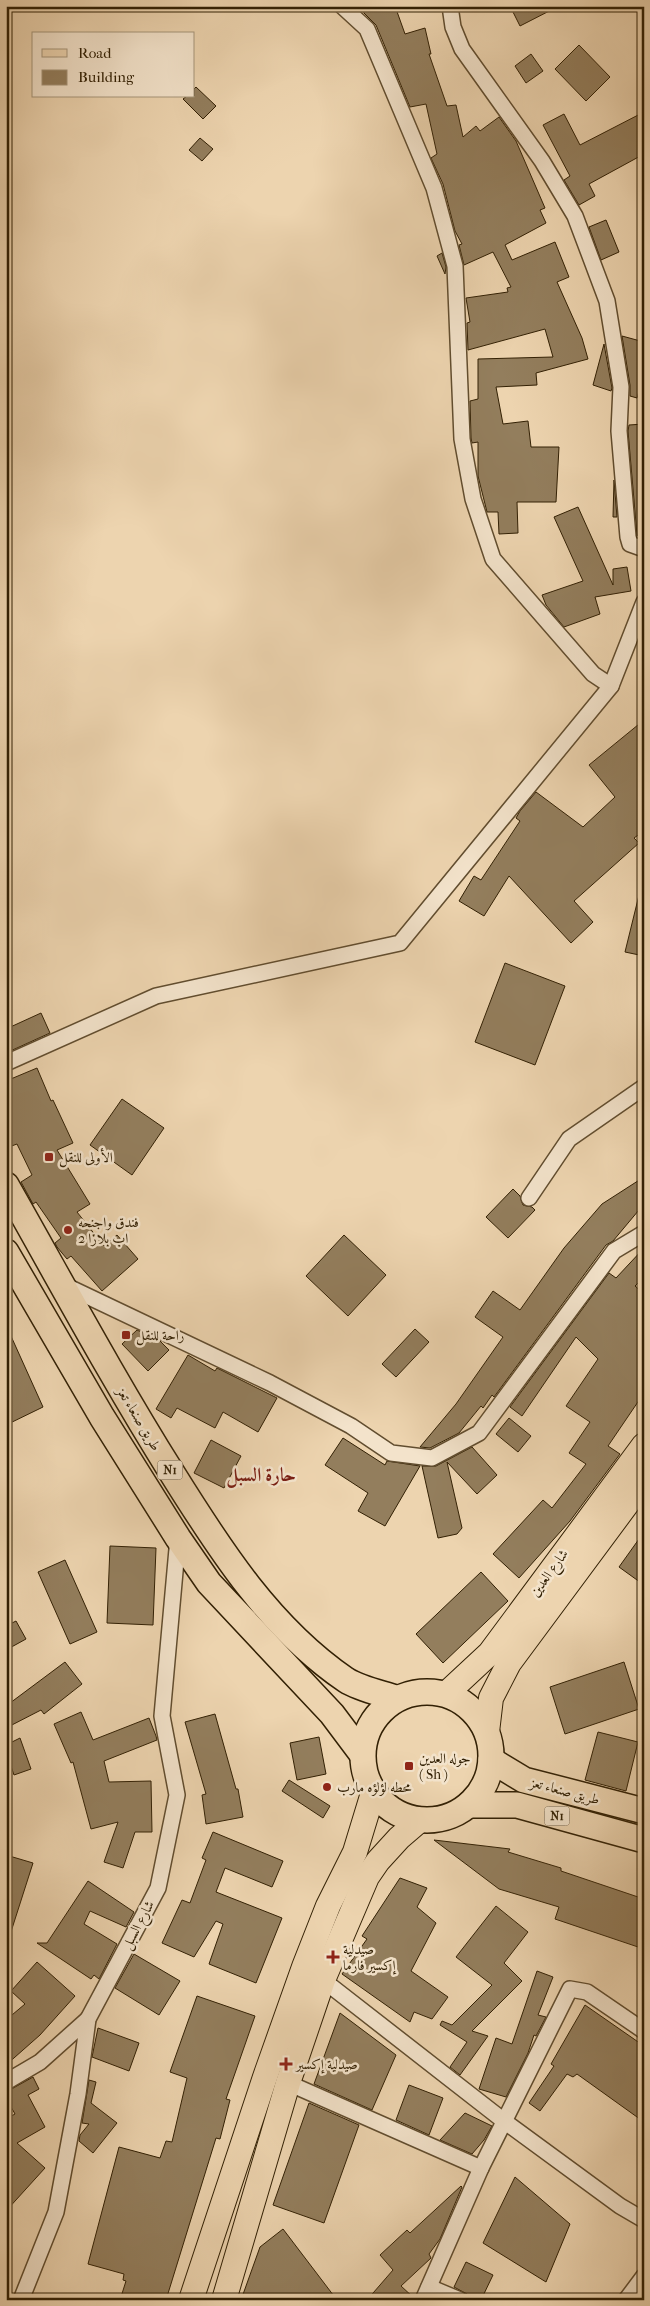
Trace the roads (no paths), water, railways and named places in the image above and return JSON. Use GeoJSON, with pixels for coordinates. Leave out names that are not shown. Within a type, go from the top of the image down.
{"type":"FeatureCollection","features":[{"type":"Feature","properties":{"kind":"highway","name":"طريق صنعاء تعز"},"geometry":{"type":"LineString","coordinates":[[6,1185],[129,1404],[215,1541],[258,1599],[312,1653],[348,1681],[396,1698]]}},
{"type":"Feature","properties":{"kind":"highway","name":"N1"},"geometry":{"type":"LineString","coordinates":[[6,1252],[102,1417],[178,1538],[209,1583],[332,1714],[362,1754]]}},
{"type":"Feature","properties":{"kind":"highway"},"geometry":{"type":"LineString","coordinates":[[430,1690],[447,1693],[471,1708],[488,1732],[492,1760],[484,1784],[469,1805],[454,1814],[437,1820],[420,1820],[402,1816],[386,1806],[373,1792],[364,1774],[362,1754],[366,1734],[377,1713],[396,1698],[412,1692],[430,1690]]}},
{"type":"Feature","properties":{"kind":"highway","name":"طريق صنعاء تعز"},"geometry":{"type":"LineString","coordinates":[[492,1760],[524,1780],[644,1811]]}},
{"type":"Feature","properties":{"kind":"highway","name":"طريق صنعاء تعز"},"geometry":{"type":"LineString","coordinates":[[469,1805],[517,1805],[644,1840]]}},
{"type":"Feature","properties":{"kind":"main road","name":"شارع العدين"},"geometry":{"type":"LineString","coordinates":[[447,1693],[490,1653],[644,1445]]}},
{"type":"Feature","properties":{"kind":"main road","name":"شارع العدين"},"geometry":{"type":"LineString","coordinates":[[488,1732],[491,1698],[509,1663],[644,1481]]}},
{"type":"Feature","properties":{"kind":"main road"},"geometry":{"type":"LineString","coordinates":[[191,2300],[294,1995],[328,1906],[355,1852],[373,1792]]}},
{"type":"Feature","properties":{"kind":"main road"},"geometry":{"type":"LineString","coordinates":[[224,2300],[288,2083],[323,1980],[367,1877],[399,1838],[420,1820]]}},
{"type":"Feature","properties":{"kind":"street"},"geometry":{"type":"LineString","coordinates":[[342,6],[367,29],[434,188],[455,266],[462,439],[473,499],[492,559],[593,674],[611,686]]}},
{"type":"Feature","properties":{"kind":"street"},"geometry":{"type":"LineString","coordinates":[[450,6],[453,27],[462,49],[542,161],[575,216],[607,301],[622,387],[619,431],[628,537],[630,544],[644,549]]}},
{"type":"Feature","properties":{"kind":"street"},"geometry":{"type":"LineString","coordinates":[[6,1063],[156,996],[400,943],[611,686],[644,602]]}},
{"type":"Feature","properties":{"kind":"street"},"geometry":{"type":"LineString","coordinates":[[529,1198],[569,1139],[644,1087]]}},
{"type":"Feature","properties":{"kind":"street"},"geometry":{"type":"LineString","coordinates":[[63,1285],[270,1383],[351,1426],[392,1453],[432,1458],[479,1433],[534,1356],[614,1251],[644,1233]]}},
{"type":"Feature","properties":{"kind":"street","name":"شارع السبل"},"geometry":{"type":"LineString","coordinates":[[21,2300],[56,2212],[78,2094],[88,2019],[158,1888],[177,1795],[162,1716],[178,1538]]}},
{"type":"Feature","properties":{"kind":"street"},"geometry":{"type":"LineString","coordinates":[[323,1980],[504,2121],[620,2206],[644,2220]]}},
{"type":"Feature","properties":{"kind":"street"},"geometry":{"type":"LineString","coordinates":[[460,2300],[426,2294],[481,2168],[570,1989],[587,1992],[644,2031]]}},
{"type":"Feature","properties":{"kind":"street"},"geometry":{"type":"LineString","coordinates":[[6,2082],[40,2062],[88,2019]]}},
{"type":"Feature","properties":{"kind":"street"},"geometry":{"type":"LineString","coordinates":[[288,2083],[481,2168]]}},
{"type":"Feature","properties":{"kind":"street"},"geometry":{"type":"LineString","coordinates":[[626,2300],[644,2276]]}},
{"type":"Feature","properties":{"kind":"place","name":"الأولى للنقل"},"geometry":{"type":"Point","coordinates":[49,1157]}},
{"type":"Feature","properties":{"kind":"place","name":"فندق واجنحه اب بلازا 2"},"geometry":{"type":"Point","coordinates":[68,1230]}},
{"type":"Feature","properties":{"kind":"place","name":"راحة للنقل"},"geometry":{"type":"Point","coordinates":[126,1335]}},
{"type":"Feature","properties":{"kind":"place","name":"جوله العدين ( Sh )"},"geometry":{"type":"Point","coordinates":[409,1766]}},
{"type":"Feature","properties":{"kind":"place","name":"محطه لؤلؤه مارب"},"geometry":{"type":"Point","coordinates":[327,1787]}},
{"type":"Feature","properties":{"kind":"place","name":"صيدلية إكسير فارما"},"geometry":{"type":"Point","coordinates":[333,1957]}},
{"type":"Feature","properties":{"kind":"place","name":"صيدلية إكسير"},"geometry":{"type":"Point","coordinates":[286,2064]}},
{"type":"Feature","properties":{"kind":"district","name":"حارة السبل"},"geometry":{"type":"Point","coordinates":[261,1475]}}]}
